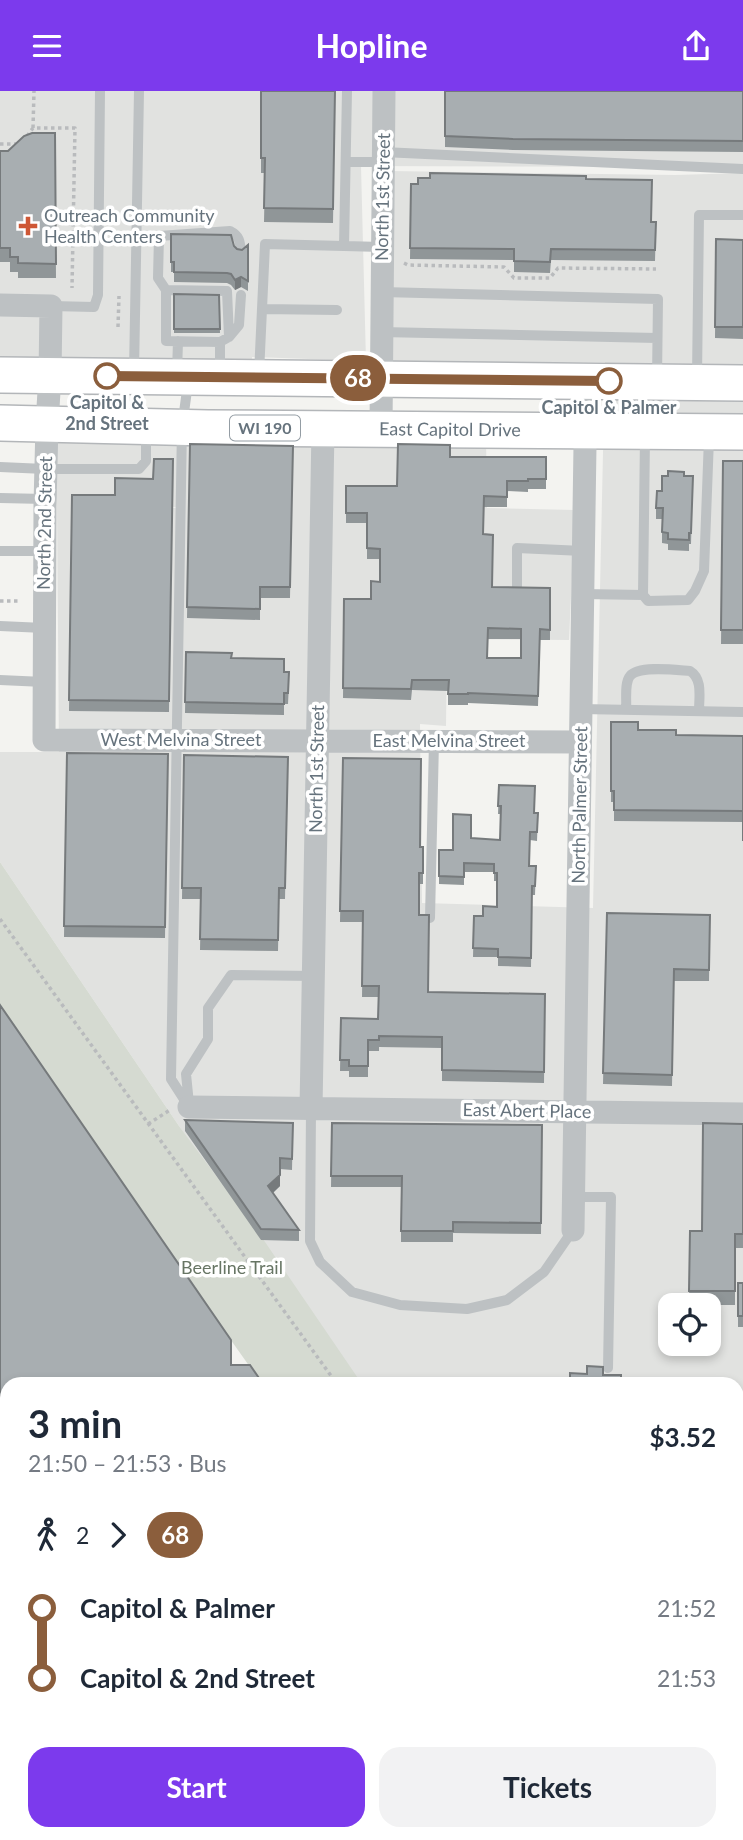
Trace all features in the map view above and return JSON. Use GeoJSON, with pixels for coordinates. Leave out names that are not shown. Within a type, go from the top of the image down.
{"type":"FeatureCollection","features":[{"type":"Feature","properties":{"kind":"main road"},"geometry":{"type":"LineString","coordinates":[[0,375],[743,383]]}},
{"type":"Feature","properties":{"kind":"main road","name":"WI 190"},"geometry":{"type":"LineString","coordinates":[[0,423],[323,429]]}},
{"type":"Feature","properties":{"kind":"main road","name":"East Capitol Drive"},"geometry":{"type":"LineString","coordinates":[[323,429],[726,431]]}},
{"type":"Feature","properties":{"kind":"street","name":"North 1st Street"},"geometry":{"type":"LineString","coordinates":[[381,429],[384,91]]}},
{"type":"Feature","properties":{"kind":"street"},"geometry":{"type":"LineString","coordinates":[[0,305],[51,306]]}},
{"type":"Feature","properties":{"kind":"street","name":"North 2nd Street"},"geometry":{"type":"LineString","coordinates":[[44,740],[45,499],[51,306]]}},
{"type":"Feature","properties":{"kind":"street","name":"North Palmer Street"},"geometry":{"type":"LineString","coordinates":[[573,1230],[586,381]]}},
{"type":"Feature","properties":{"kind":"street","name":"North 1st Street"},"geometry":{"type":"LineString","coordinates":[[311,1109],[323,429]]}},
{"type":"Feature","properties":{"kind":"street","name":"West Melvina Street"},"geometry":{"type":"LineString","coordinates":[[44,740],[318,740]]}},
{"type":"Feature","properties":{"kind":"street","name":"East Melvina Street"},"geometry":{"type":"LineString","coordinates":[[318,740],[580,742]]}},
{"type":"Feature","properties":{"kind":"street","name":"East Abert Place"},"geometry":{"type":"LineString","coordinates":[[189,1107],[743,1114]]}},
{"type":"Feature","properties":{"kind":"lane"},"geometry":{"type":"LineString","coordinates":[[51,306],[94,307],[98,295],[100,91]]}},
{"type":"Feature","properties":{"kind":"lane"},"geometry":{"type":"LineString","coordinates":[[134,376],[139,91]]}},
{"type":"Feature","properties":{"kind":"lane"},"geometry":{"type":"LineString","coordinates":[[344,246],[347,91]]}},
{"type":"Feature","properties":{"kind":"lane"},"geometry":{"type":"LineString","coordinates":[[346,162],[383,157],[743,169]]}},
{"type":"Feature","properties":{"kind":"lane"},"geometry":{"type":"LineString","coordinates":[[697,382],[699,215],[743,215]]}},
{"type":"Feature","properties":{"kind":"lane"},"geometry":{"type":"LineString","coordinates":[[225,340],[166,341],[166,290],[158,278],[159,236],[230,232],[237,235],[241,252]]}},
{"type":"Feature","properties":{"kind":"lane"},"geometry":{"type":"LineString","coordinates":[[259,377],[265,244],[382,247]]}},
{"type":"Feature","properties":{"kind":"lane"},"geometry":{"type":"LineString","coordinates":[[166,290],[228,291],[225,340]]}},
{"type":"Feature","properties":{"kind":"lane"},"geometry":{"type":"LineString","coordinates":[[382,292],[658,299],[656,382]]}},
{"type":"Feature","properties":{"kind":"lane"},"geometry":{"type":"LineString","coordinates":[[0,467],[139,469],[163,461],[182,427],[195,377],[239,325],[241,295]]}},
{"type":"Feature","properties":{"kind":"lane"},"geometry":{"type":"LineString","coordinates":[[262,309],[337,310]]}},
{"type":"Feature","properties":{"kind":"lane"},"geometry":{"type":"LineString","coordinates":[[382,332],[657,338]]}},
{"type":"Feature","properties":{"kind":"lane"},"geometry":{"type":"LineString","coordinates":[[178,341],[195,377]]}},
{"type":"Feature","properties":{"kind":"lane"},"geometry":{"type":"LineString","coordinates":[[146,426],[163,461],[177,740],[171,1079],[189,1107]]}},
{"type":"Feature","properties":{"kind":"lane"},"geometry":{"type":"LineString","coordinates":[[643,596],[645,431]]}},
{"type":"Feature","properties":{"kind":"lane"},"geometry":{"type":"LineString","coordinates":[[583,594],[643,596],[648,601],[688,600],[704,571],[726,431]]}},
{"type":"Feature","properties":{"kind":"lane"},"geometry":{"type":"LineString","coordinates":[[0,498],[45,499]]}},
{"type":"Feature","properties":{"kind":"lane"},"geometry":{"type":"LineString","coordinates":[[517,587],[517,548],[583,551]]}},
{"type":"Feature","properties":{"kind":"lane"},"geometry":{"type":"LineString","coordinates":[[0,551],[45,551]]}},
{"type":"Feature","properties":{"kind":"lane"},"geometry":{"type":"LineString","coordinates":[[0,626],[44,628]]}},
{"type":"Feature","properties":{"kind":"lane"},"geometry":{"type":"LineString","coordinates":[[626,710],[627,683],[630,676],[640,670],[653,670],[690,671],[696,674],[699,681],[699,711]]}},
{"type":"Feature","properties":{"kind":"lane"},"geometry":{"type":"LineString","coordinates":[[0,680],[44,682]]}},
{"type":"Feature","properties":{"kind":"lane"},"geometry":{"type":"LineString","coordinates":[[581,709],[743,712]]}},
{"type":"Feature","properties":{"kind":"lane"},"geometry":{"type":"LineString","coordinates":[[430,918],[434,741]]}},
{"type":"Feature","properties":{"kind":"lane"},"geometry":{"type":"LineString","coordinates":[[189,1107],[186,1074],[208,1039],[208,1009],[231,975],[314,976]]}},
{"type":"Feature","properties":{"kind":"lane"},"geometry":{"type":"LineString","coordinates":[[311,1109],[310,1241],[320,1262],[352,1292],[400,1305],[467,1309],[507,1300],[544,1272],[573,1230]]}},
{"type":"Feature","properties":{"kind":"lane"},"geometry":{"type":"LineString","coordinates":[[574,1197],[611,1197],[608,1368]]}},
{"type":"Feature","properties":{"kind":"path"},"geometry":{"type":"LineString","coordinates":[[0,144],[21,144],[33,128],[34,91]]}},
{"type":"Feature","properties":{"kind":"path"},"geometry":{"type":"LineString","coordinates":[[33,128],[75,128],[72,288]]}},
{"type":"Feature","properties":{"kind":"path"},"geometry":{"type":"LineString","coordinates":[[382,247],[408,265],[504,267],[514,278],[550,278],[558,268],[656,269]]}},
{"type":"Feature","properties":{"kind":"path"},"geometry":{"type":"LineString","coordinates":[[0,601],[21,601]]}},
{"type":"Feature","properties":{"kind":"path"},"geometry":{"type":"LineString","coordinates":[[0,919],[332,1377]]}},
{"type":"Feature","properties":{"kind":"shaded area"},"geometry":{"type":"Polygon","coordinates":[[[0,91],[743,91],[743,167],[361,166],[366,361],[252,357],[251,377],[0,375],[0,91]]]}},
{"type":"Feature","properties":{"kind":"shaded area"},"geometry":{"type":"Polygon","coordinates":[[[389,171],[675,175],[743,173],[743,1377],[354,1377],[0,862],[0,752],[59,752],[57,506],[47,424],[182,427],[181,507],[129,507],[184,508],[186,438],[486,437],[487,508],[575,510],[569,640],[447,639],[446,726],[420,724],[422,903],[593,908],[605,362],[388,362],[389,171]]]}},
{"type":"Feature","properties":{"kind":"green space","name":"Beerline Trail"},"geometry":{"type":"Polygon","coordinates":[[[0,862],[179,1126],[263,1239],[357,1377],[257,1377],[0,1014],[0,862]]]}},
{"type":"Feature","properties":{"kind":"building"},"geometry":{"type":"Polygon","coordinates":[[[261,91],[335,91],[333,209],[264,208],[265,158],[261,158],[261,91]]]}},
{"type":"Feature","properties":{"kind":"building"},"geometry":{"type":"Polygon","coordinates":[[[445,91],[743,91],[743,141],[445,136],[445,91]]]}},
{"type":"Feature","properties":{"kind":"building","name":"Outreach Community Health Centers"},"geometry":{"type":"Polygon","coordinates":[[[32,133],[55,133],[56,264],[18,263],[18,257],[10,257],[10,248],[0,248],[0,151],[8,151],[24,136],[32,133]]]}},
{"type":"Feature","properties":{"kind":"building"},"geometry":{"type":"Polygon","coordinates":[[[430,173],[652,180],[651,222],[656,222],[655,250],[551,249],[550,262],[514,261],[514,249],[410,248],[411,184],[418,184],[418,178],[430,178],[430,173]]]}},
{"type":"Feature","properties":{"kind":"building"},"geometry":{"type":"Polygon","coordinates":[[[171,234],[231,235],[237,249],[242,250],[248,245],[248,281],[241,277],[235,280],[227,273],[174,272],[174,262],[171,262],[171,234]]]}},
{"type":"Feature","properties":{"kind":"building"},"geometry":{"type":"Polygon","coordinates":[[[716,239],[743,240],[743,327],[715,327],[716,239]]]}},
{"type":"Feature","properties":{"kind":"building"},"geometry":{"type":"Polygon","coordinates":[[[174,294],[219,295],[220,329],[174,329],[174,294]]]}},
{"type":"Feature","properties":{"kind":"building"},"geometry":{"type":"Polygon","coordinates":[[[190,444],[293,446],[290,587],[260,587],[260,609],[187,607],[190,444]]]}},
{"type":"Feature","properties":{"kind":"building"},"geometry":{"type":"Polygon","coordinates":[[[398,444],[450,445],[450,457],[546,457],[546,479],[507,481],[507,497],[484,496],[483,534],[493,535],[492,587],[550,588],[550,630],[540,629],[538,696],[448,694],[449,680],[412,680],[411,689],[343,688],[344,599],[371,599],[371,581],[380,582],[380,549],[367,548],[367,513],[346,513],[346,486],[397,486],[398,444]],[[488,628],[487,658],[521,658],[521,629],[488,628]]]}},
{"type":"Feature","properties":{"kind":"building"},"geometry":{"type":"Polygon","coordinates":[[[154,459],[173,459],[169,701],[69,700],[72,495],[115,495],[115,478],[153,479],[154,459]]]}},
{"type":"Feature","properties":{"kind":"building"},"geometry":{"type":"Polygon","coordinates":[[[723,461],[743,461],[743,630],[721,630],[723,461]]]}},
{"type":"Feature","properties":{"kind":"building"},"geometry":{"type":"Polygon","coordinates":[[[668,471],[684,472],[684,476],[693,476],[689,540],[668,539],[668,533],[662,532],[663,508],[656,508],[657,491],[662,491],[662,476],[668,476],[668,471]]]}},
{"type":"Feature","properties":{"kind":"building"},"geometry":{"type":"Polygon","coordinates":[[[186,652],[232,653],[231,658],[284,659],[284,672],[289,672],[288,693],[284,693],[284,704],[185,702],[186,652]]]}},
{"type":"Feature","properties":{"kind":"building"},"geometry":{"type":"Polygon","coordinates":[[[611,722],[638,722],[638,730],[676,730],[676,735],[743,736],[743,811],[614,810],[614,791],[611,791],[611,722]]]}},
{"type":"Feature","properties":{"kind":"building"},"geometry":{"type":"Polygon","coordinates":[[[67,753],[168,754],[165,927],[64,926],[67,753]]]}},
{"type":"Feature","properties":{"kind":"building"},"geometry":{"type":"Polygon","coordinates":[[[184,755],[288,757],[285,888],[279,888],[278,940],[200,939],[201,888],[182,888],[184,755]]]}},
{"type":"Feature","properties":{"kind":"building"},"geometry":{"type":"Polygon","coordinates":[[[343,758],[421,759],[420,847],[423,847],[423,873],[419,873],[419,915],[429,915],[428,992],[545,994],[544,1072],[442,1070],[442,1037],[379,1036],[379,1040],[368,1040],[368,1066],[349,1066],[349,1060],[340,1060],[341,1018],[378,1019],[379,986],[362,986],[363,911],[340,911],[343,758]]]}},
{"type":"Feature","properties":{"kind":"building"},"geometry":{"type":"Polygon","coordinates":[[[499,785],[535,786],[534,813],[538,813],[537,832],[530,832],[529,866],[536,866],[535,886],[532,886],[531,958],[498,957],[498,949],[473,948],[474,916],[483,916],[483,906],[497,907],[497,873],[494,873],[494,864],[464,863],[464,877],[439,876],[439,850],[453,850],[453,814],[471,815],[471,838],[500,840],[499,785]]]}},
{"type":"Feature","properties":{"kind":"building"},"geometry":{"type":"Polygon","coordinates":[[[607,913],[710,915],[709,970],[674,969],[672,1075],[603,1073],[607,913]]]}},
{"type":"Feature","properties":{"kind":"building"},"geometry":{"type":"Polygon","coordinates":[[[0,1005],[231,1340],[231,1365],[250,1365],[258,1377],[0,1377],[0,1005]]]}},
{"type":"Feature","properties":{"kind":"building"},"geometry":{"type":"Polygon","coordinates":[[[185,1120],[293,1123],[292,1159],[280,1158],[280,1175],[268,1186],[299,1230],[261,1229],[185,1120]]]}},
{"type":"Feature","properties":{"kind":"building"},"geometry":{"type":"Polygon","coordinates":[[[332,1123],[542,1125],[541,1223],[453,1222],[453,1231],[401,1231],[402,1176],[331,1176],[332,1123]]]}},
{"type":"Feature","properties":{"kind":"building"},"geometry":{"type":"Polygon","coordinates":[[[703,1123],[743,1124],[743,1234],[735,1234],[735,1291],[689,1291],[690,1231],[702,1231],[703,1123]]]}},
{"type":"Feature","properties":{"kind":"building"},"geometry":{"type":"Polygon","coordinates":[[[738,1283],[743,1283],[743,1316],[738,1316],[738,1283]]]}},
{"type":"Feature","properties":{"kind":"building"},"geometry":{"type":"Polygon","coordinates":[[[587,1366],[603,1367],[603,1375],[621,1377],[570,1377],[570,1373],[587,1374],[587,1366]]]}},
{"type":"Feature","properties":{"kind":"bus line","name":"68"},"geometry":{"type":"LineString","coordinates":[[107,376],[609,381]]}},
{"type":"Feature","properties":{"kind":"place","name":"Outreach Community Health Centers"},"geometry":{"type":"Point","coordinates":[28,226]}},
{"type":"Feature","properties":{"kind":"place","name":"Capitol & 2nd Street"},"geometry":{"type":"Point","coordinates":[107,376]}},
{"type":"Feature","properties":{"kind":"place","name":"Capitol & Palmer"},"geometry":{"type":"Point","coordinates":[609,381]}}]}
